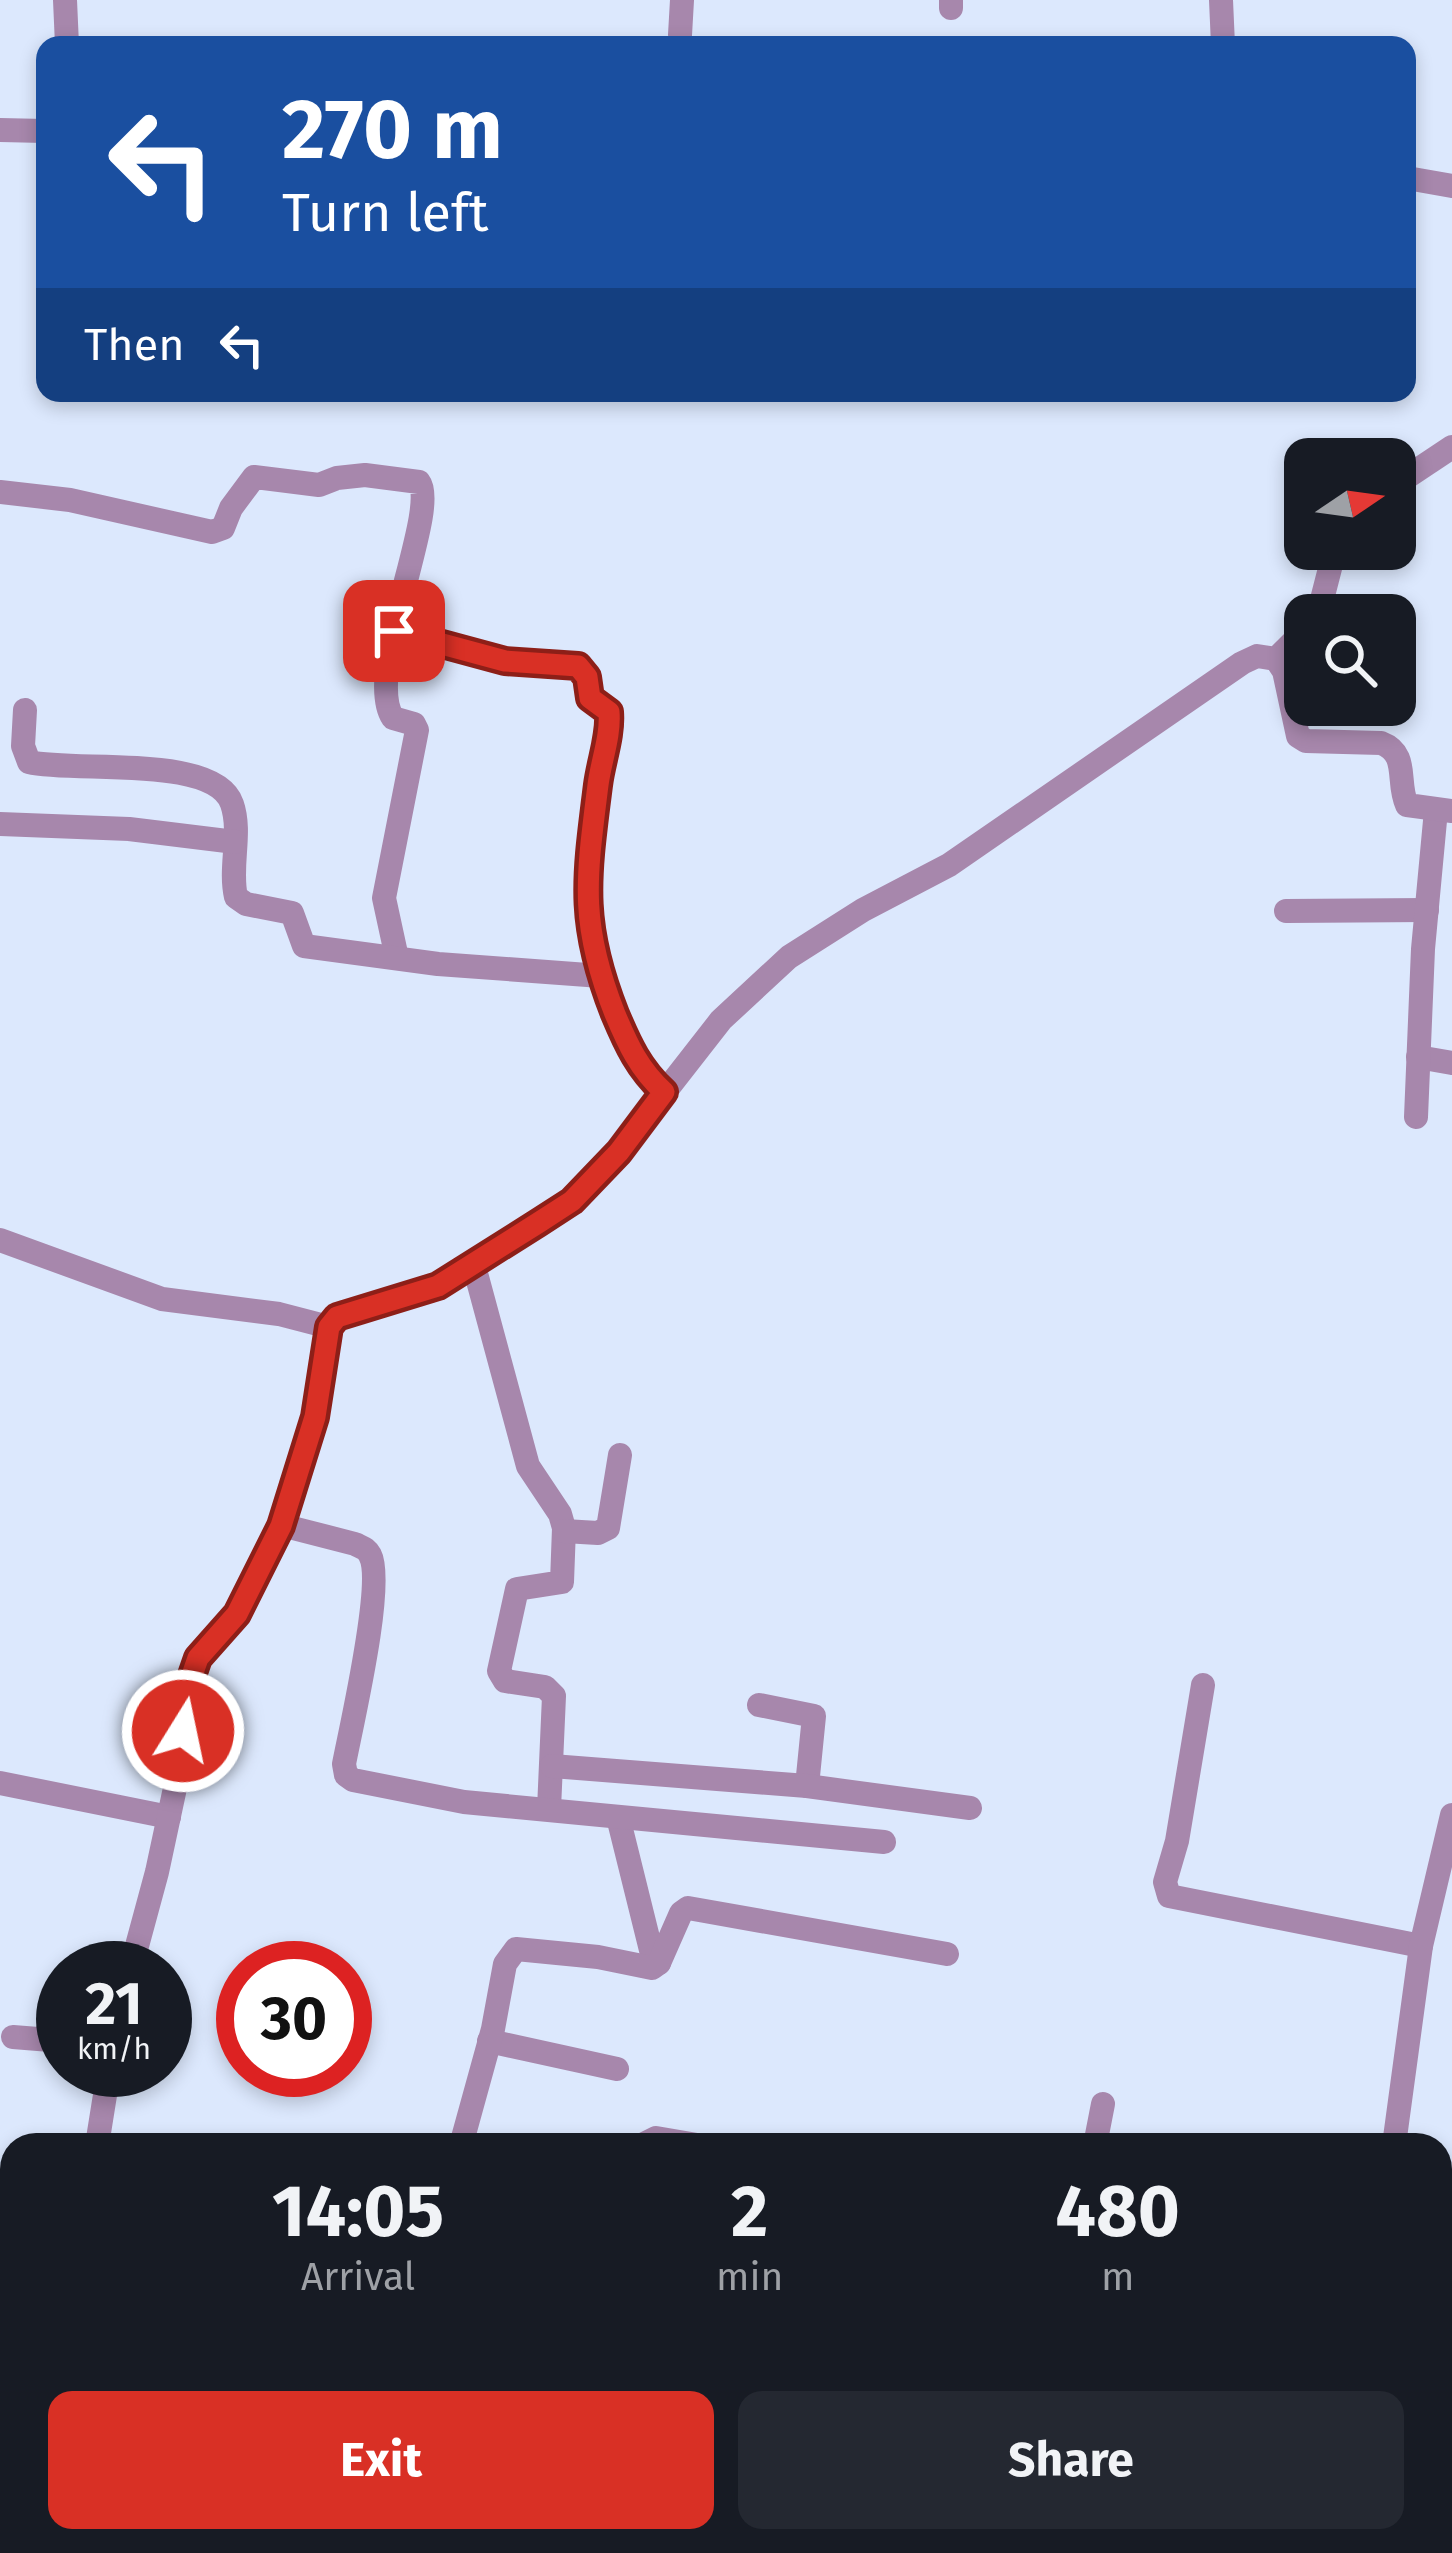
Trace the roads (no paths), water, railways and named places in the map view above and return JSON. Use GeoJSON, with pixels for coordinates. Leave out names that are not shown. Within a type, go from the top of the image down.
{"type":"FeatureCollection","features":[{"type":"Feature","properties":{"kind":"street"},"geometry":{"type":"LineString","coordinates":[[65,0],[67,36]]}},
{"type":"Feature","properties":{"kind":"street"},"geometry":{"type":"LineString","coordinates":[[680,35],[682,0]]}},
{"type":"Feature","properties":{"kind":"street"},"geometry":{"type":"LineString","coordinates":[[1221,0],[1223,36]]}},
{"type":"Feature","properties":{"kind":"street"},"geometry":{"type":"LineString","coordinates":[[0,130],[36,131]]}},
{"type":"Feature","properties":{"kind":"street"},"geometry":{"type":"LineString","coordinates":[[1416,180],[1452,186]]}},
{"type":"Feature","properties":{"kind":"street"},"geometry":{"type":"LineString","coordinates":[[1416,470],[1452,447]]}},
{"type":"Feature","properties":{"kind":"street"},"geometry":{"type":"LineString","coordinates":[[0,492],[70,500],[212,532],[223,528],[254,477],[319,485],[365,476],[419,482],[425,503],[394,631],[389,712],[417,730],[384,898],[398,958]]}},
{"type":"Feature","properties":{"kind":"street"},"geometry":{"type":"LineString","coordinates":[[394,631],[505,661],[584,670],[590,698],[609,712],[586,891],[587,921],[601,976],[635,1059],[664,1092]]}},
{"type":"Feature","properties":{"kind":"street"},"geometry":{"type":"LineString","coordinates":[[1276,659],[1284,651]]}},
{"type":"Feature","properties":{"kind":"street"},"geometry":{"type":"LineString","coordinates":[[138,1941],[169,1817],[188,1687],[198,1658],[237,1614],[281,1526],[315,1417],[329,1327],[337,1317],[438,1286],[572,1201],[619,1152],[722,1020],[789,957],[863,910],[949,866],[1256,656],[1276,659],[1284,671],[1298,736],[1306,741],[1381,743],[1393,748],[1400,757],[1407,805],[1444,810],[1427,910],[1416,1117]]}},
{"type":"Feature","properties":{"kind":"street"},"geometry":{"type":"LineString","coordinates":[[25,710],[23,746],[29,762],[185,773],[210,779],[231,799],[234,890],[240,902],[292,913],[304,946],[601,976]]}},
{"type":"Feature","properties":{"kind":"street"},"geometry":{"type":"LineString","coordinates":[[0,824],[129,829],[236,842]]}},
{"type":"Feature","properties":{"kind":"street"},"geometry":{"type":"LineString","coordinates":[[1286,911],[1427,910]]}},
{"type":"Feature","properties":{"kind":"street"},"geometry":{"type":"LineString","coordinates":[[1418,1057],[1452,1063]]}},
{"type":"Feature","properties":{"kind":"street"},"geometry":{"type":"LineString","coordinates":[[0,1240],[162,1299],[329,1327]]}},
{"type":"Feature","properties":{"kind":"street"},"geometry":{"type":"LineString","coordinates":[[474,1265],[528,1466],[560,1514],[564,1531],[562,1582],[517,1589],[500,1671],[505,1681],[545,1687],[554,1696],[549,1809]]}},
{"type":"Feature","properties":{"kind":"street"},"geometry":{"type":"LineString","coordinates":[[564,1531],[598,1533],[608,1528],[620,1455]]}},
{"type":"Feature","properties":{"kind":"street"},"geometry":{"type":"LineString","coordinates":[[281,1526],[355,1544],[373,1560],[371,1613],[344,1764],[346,1775],[361,1783],[464,1802],[884,1842]]}},
{"type":"Feature","properties":{"kind":"street"},"geometry":{"type":"LineString","coordinates":[[1203,1685],[1177,1841],[1165,1882],[1169,1896],[1421,1946]]}},
{"type":"Feature","properties":{"kind":"street"},"geometry":{"type":"LineString","coordinates":[[759,1705],[814,1716],[807,1786]]}},
{"type":"Feature","properties":{"kind":"street"},"geometry":{"type":"LineString","coordinates":[[552,1766],[807,1786],[970,1808]]}},
{"type":"Feature","properties":{"kind":"street"},"geometry":{"type":"LineString","coordinates":[[0,1783],[169,1817]]}},
{"type":"Feature","properties":{"kind":"street"},"geometry":{"type":"LineString","coordinates":[[618,1816],[658,1963]]}},
{"type":"Feature","properties":{"kind":"street"},"geometry":{"type":"LineString","coordinates":[[1396,2133],[1421,1946],[1452,1816]]}},
{"type":"Feature","properties":{"kind":"street"},"geometry":{"type":"LineString","coordinates":[[470,2133],[505,1964],[516,1949],[598,1957],[649,1968],[658,1963],[681,1913],[688,1908],[947,1954]]}},
{"type":"Feature","properties":{"kind":"street"},"geometry":{"type":"LineString","coordinates":[[13,2036],[36,2038]]}},
{"type":"Feature","properties":{"kind":"street"},"geometry":{"type":"LineString","coordinates":[[489,2042],[616,2069]]}},
{"type":"Feature","properties":{"kind":"street"},"geometry":{"type":"LineString","coordinates":[[99,2133],[105,2097]]}},
{"type":"Feature","properties":{"kind":"street"},"geometry":{"type":"LineString","coordinates":[[1097,2133],[1103,2104]]}}]}
